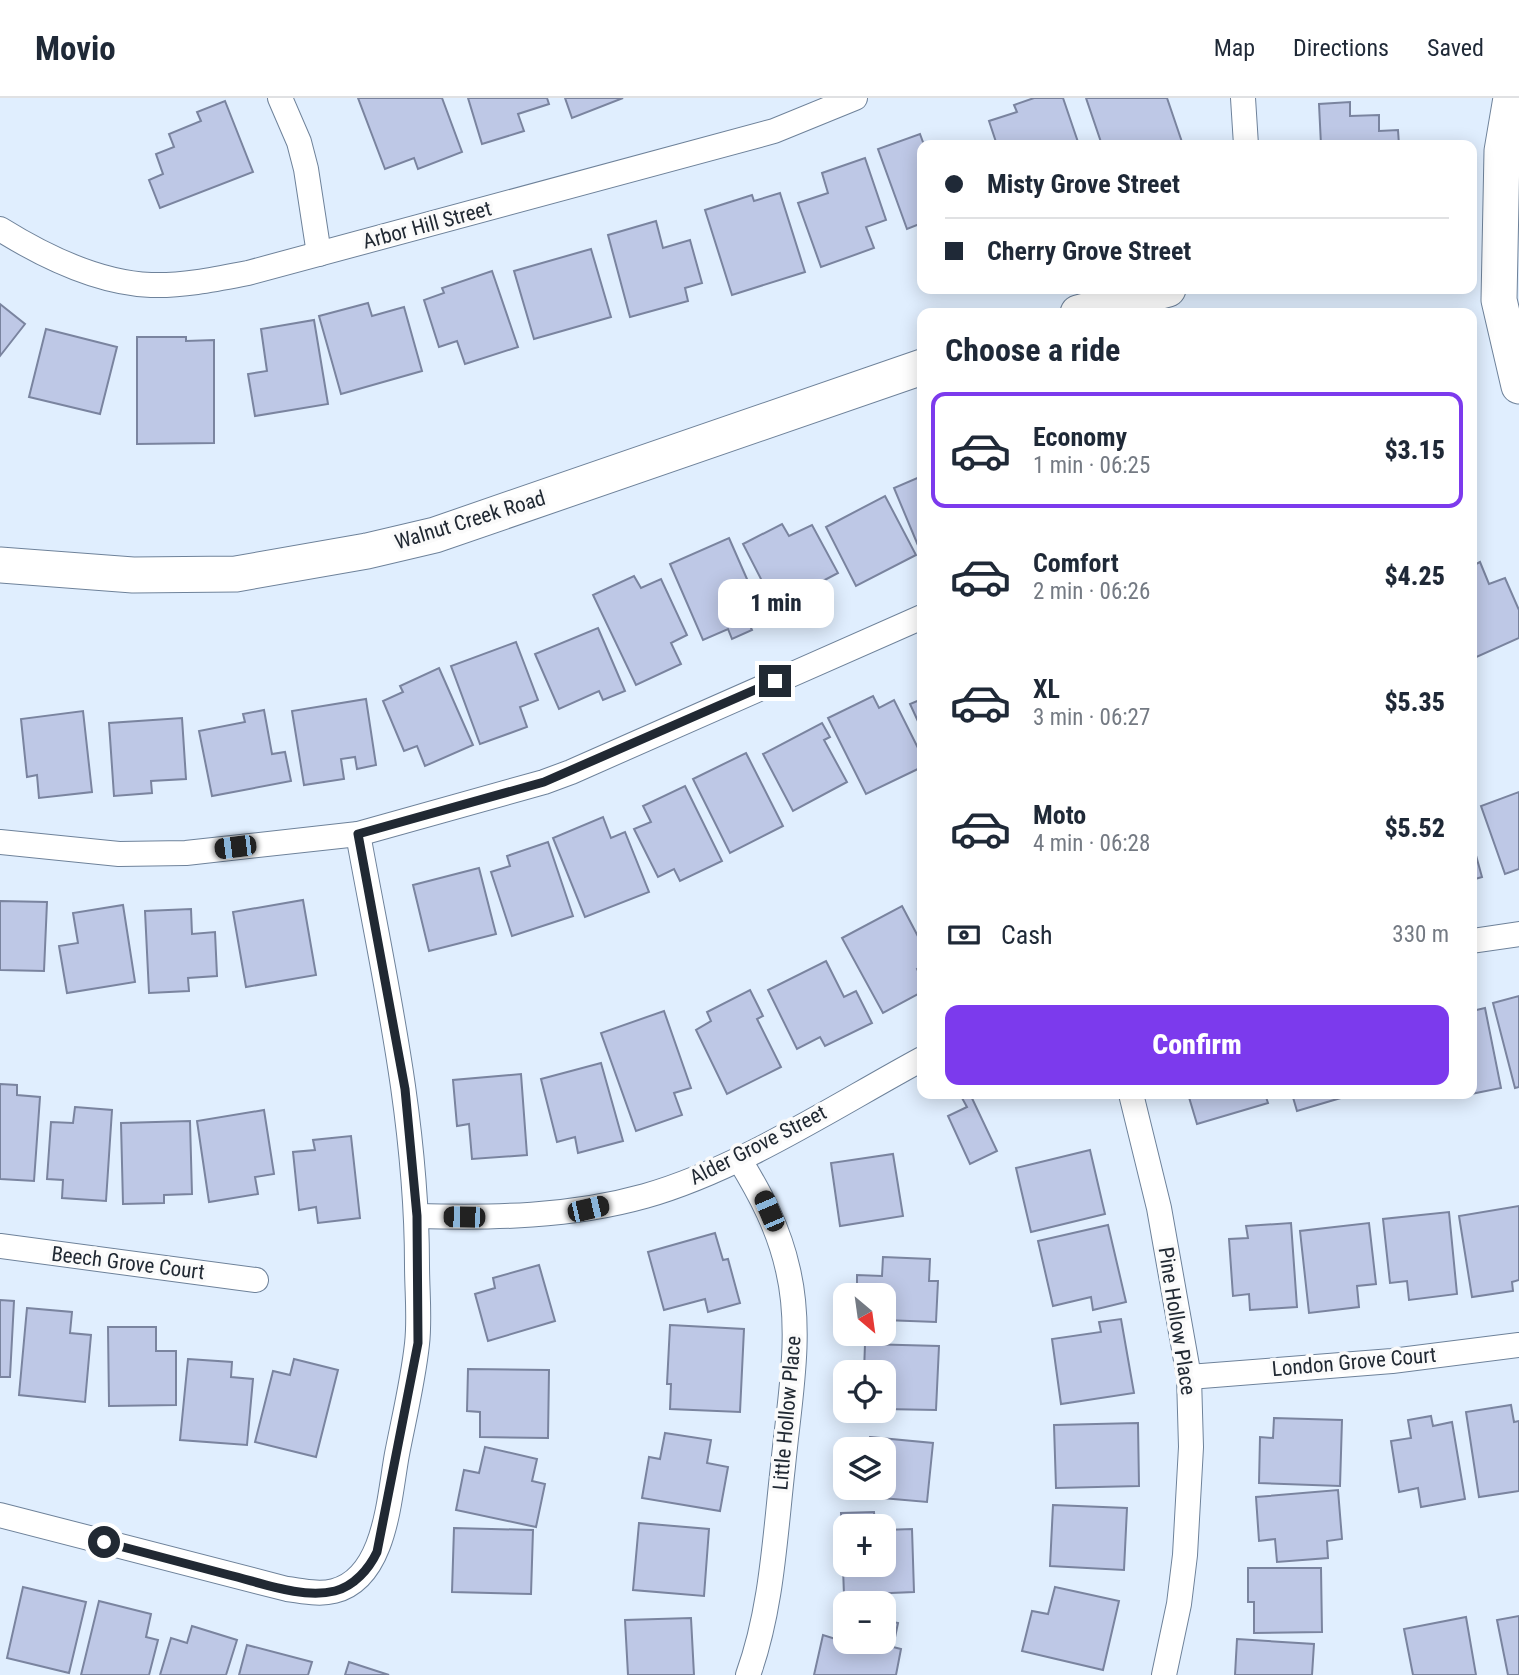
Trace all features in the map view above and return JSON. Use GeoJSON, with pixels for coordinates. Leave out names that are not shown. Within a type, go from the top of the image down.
{"type":"FeatureCollection","features":[{"type":"Feature","properties":{"kind":"street"},"geometry":{"type":"LineString","coordinates":[[280,98],[299,142],[319,254]]}},
{"type":"Feature","properties":{"kind":"street","name":"Arbor Hill Street"},"geometry":{"type":"LineString","coordinates":[[0,229],[26,245],[108,279],[150,285],[185,284],[248,273],[774,131],[855,98]]}},
{"type":"Feature","properties":{"kind":"street"},"geometry":{"type":"LineString","coordinates":[[1242,98],[1246,140]]}},
{"type":"Feature","properties":{"kind":"street"},"geometry":{"type":"LineString","coordinates":[[1511,98],[1486,253],[1519,386]]}},
{"type":"Feature","properties":{"kind":"street"},"geometry":{"type":"LineString","coordinates":[[1097,308],[1149,294]]}},
{"type":"Feature","properties":{"kind":"street","name":"Walnut Creek Road"},"geometry":{"type":"LineString","coordinates":[[0,565],[133,575],[236,574],[367,551],[435,535],[917,369]]}},
{"type":"Feature","properties":{"kind":"street"},"geometry":{"type":"LineString","coordinates":[[0,842],[119,855],[186,853],[358,834],[562,776],[917,619]]}},
{"type":"Feature","properties":{"kind":"street"},"geometry":{"type":"LineString","coordinates":[[0,1515],[287,1589],[321,1593],[337,1590],[349,1585],[372,1563],[377,1552],[418,1343],[417,1216],[405,1089],[358,834]]}},
{"type":"Feature","properties":{"kind":"street"},"geometry":{"type":"LineString","coordinates":[[1477,940],[1519,934]]}},
{"type":"Feature","properties":{"kind":"street","name":"Alder Grove Street"},"geometry":{"type":"LineString","coordinates":[[417,1216],[521,1216],[588,1209],[644,1196],[739,1159],[917,1062]]}},
{"type":"Feature","properties":{"kind":"street","name":"Pine Hollow Place"},"geometry":{"type":"LineString","coordinates":[[1132,1099],[1159,1208],[1189,1377],[1191,1447],[1185,1555],[1179,1604],[1164,1675]]}},
{"type":"Feature","properties":{"kind":"street","name":"Little Hollow Place"},"geometry":{"type":"LineString","coordinates":[[739,1159],[763,1197],[775,1226],[789,1272],[795,1329],[774,1545],[761,1629],[748,1675]]}},
{"type":"Feature","properties":{"kind":"street","name":"Beech Grove Court"},"geometry":{"type":"LineString","coordinates":[[0,1246],[256,1280]]}},
{"type":"Feature","properties":{"kind":"street","name":"London Grove Court"},"geometry":{"type":"LineString","coordinates":[[1189,1377],[1392,1361],[1519,1345]]}},
{"type":"Feature","properties":{"kind":"building"},"geometry":{"type":"Polygon","coordinates":[[[358,98],[442,98],[462,152],[418,169],[414,158],[385,169],[358,98]]]}},
{"type":"Feature","properties":{"kind":"building"},"geometry":{"type":"Polygon","coordinates":[[[468,98],[547,98],[549,104],[518,114],[524,131],[482,144],[468,98]]]}},
{"type":"Feature","properties":{"kind":"building"},"geometry":{"type":"Polygon","coordinates":[[[565,98],[623,98],[572,118],[565,98]]]}},
{"type":"Feature","properties":{"kind":"building"},"geometry":{"type":"Polygon","coordinates":[[[1034,98],[1063,98],[1077,140],[995,140],[989,121],[1017,112],[1014,105],[1034,98]]]}},
{"type":"Feature","properties":{"kind":"building"},"geometry":{"type":"Polygon","coordinates":[[[1086,98],[1167,98],[1181,140],[1100,140],[1086,98]]]}},
{"type":"Feature","properties":{"kind":"building"},"geometry":{"type":"Polygon","coordinates":[[[225,101],[253,172],[160,208],[149,180],[163,174],[156,154],[174,147],[169,134],[201,121],[197,112],[225,101]]]}},
{"type":"Feature","properties":{"kind":"building"},"geometry":{"type":"Polygon","coordinates":[[[1350,102],[1350,116],[1379,115],[1379,131],[1398,130],[1399,140],[1321,140],[1319,104],[1350,102]]]}},
{"type":"Feature","properties":{"kind":"building"},"geometry":{"type":"Polygon","coordinates":[[[920,134],[922,140],[917,140],[917,225],[907,229],[878,149],[920,134]]]}},
{"type":"Feature","properties":{"kind":"building"},"geometry":{"type":"Polygon","coordinates":[[[865,158],[886,220],[866,227],[874,248],[821,267],[798,203],[828,193],[822,173],[865,158]]]}},
{"type":"Feature","properties":{"kind":"building"},"geometry":{"type":"Polygon","coordinates":[[[780,193],[805,272],[732,295],[705,210],[752,195],[754,201],[780,193]]]}},
{"type":"Feature","properties":{"kind":"building"},"geometry":{"type":"Polygon","coordinates":[[[656,221],[663,248],[690,240],[702,283],[685,288],[688,301],[630,317],[608,235],[656,221]]]}},
{"type":"Feature","properties":{"kind":"building"},"geometry":{"type":"Polygon","coordinates":[[[591,249],[611,317],[534,339],[514,271],[591,249]]]}},
{"type":"Feature","properties":{"kind":"building"},"geometry":{"type":"Polygon","coordinates":[[[492,271],[518,347],[465,364],[457,341],[439,347],[424,300],[444,293],[442,288],[492,271]]]}},
{"type":"Feature","properties":{"kind":"building"},"geometry":{"type":"Polygon","coordinates":[[[368,303],[372,316],[404,307],[422,371],[341,394],[319,316],[368,303]]]}},
{"type":"Feature","properties":{"kind":"building"},"geometry":{"type":"Polygon","coordinates":[[[0,304],[25,324],[0,356],[0,304]]]}},
{"type":"Feature","properties":{"kind":"building"},"geometry":{"type":"Polygon","coordinates":[[[314,320],[328,404],[255,416],[248,374],[267,371],[261,329],[314,320]]]}},
{"type":"Feature","properties":{"kind":"building"},"geometry":{"type":"Polygon","coordinates":[[[46,329],[117,347],[100,414],[29,397],[46,329]]]}},
{"type":"Feature","properties":{"kind":"building"},"geometry":{"type":"Polygon","coordinates":[[[137,337],[214,340],[214,443],[137,444],[137,337]]]}},
{"type":"Feature","properties":{"kind":"building"},"geometry":{"type":"Polygon","coordinates":[[[917,478],[917,543],[894,488],[917,478]]]}},
{"type":"Feature","properties":{"kind":"building"},"geometry":{"type":"Polygon","coordinates":[[[885,496],[916,555],[856,586],[826,527],[885,496]]]}},
{"type":"Feature","properties":{"kind":"building"},"geometry":{"type":"Polygon","coordinates":[[[782,524],[789,536],[812,525],[838,573],[817,584],[823,596],[781,618],[743,544],[782,524]]]}},
{"type":"Feature","properties":{"kind":"building"},"geometry":{"type":"Polygon","coordinates":[[[729,538],[761,611],[746,617],[752,630],[732,639],[728,629],[703,640],[670,564],[729,538]]]}},
{"type":"Feature","properties":{"kind":"building"},"geometry":{"type":"Polygon","coordinates":[[[1480,562],[1489,584],[1505,578],[1519,610],[1519,638],[1477,657],[1477,564],[1480,562]]]}},
{"type":"Feature","properties":{"kind":"building"},"geometry":{"type":"Polygon","coordinates":[[[634,576],[641,588],[661,579],[687,635],[671,643],[681,664],[636,685],[593,595],[634,576]]]}},
{"type":"Feature","properties":{"kind":"building"},"geometry":{"type":"Polygon","coordinates":[[[598,628],[625,691],[603,700],[599,691],[559,709],[535,654],[598,628]]]}},
{"type":"Feature","properties":{"kind":"building"},"geometry":{"type":"Polygon","coordinates":[[[516,642],[538,700],[520,707],[527,727],[480,744],[451,666],[516,642]]]}},
{"type":"Feature","properties":{"kind":"building"},"geometry":{"type":"Polygon","coordinates":[[[439,668],[473,745],[425,766],[417,746],[404,751],[383,701],[403,692],[400,686],[439,668]]]}},
{"type":"Feature","properties":{"kind":"building"},"geometry":{"type":"Polygon","coordinates":[[[873,696],[879,708],[894,700],[917,746],[917,769],[866,794],[828,718],[873,696]]]}},
{"type":"Feature","properties":{"kind":"building"},"geometry":{"type":"Polygon","coordinates":[[[366,699],[376,765],[357,769],[355,757],[341,759],[344,779],[304,785],[292,711],[366,699]]]}},
{"type":"Feature","properties":{"kind":"building"},"geometry":{"type":"Polygon","coordinates":[[[917,701],[917,719],[910,704],[917,701]]]}},
{"type":"Feature","properties":{"kind":"building"},"geometry":{"type":"Polygon","coordinates":[[[264,710],[272,754],[285,752],[291,781],[212,796],[199,731],[245,722],[243,714],[264,710]]]}},
{"type":"Feature","properties":{"kind":"building"},"geometry":{"type":"Polygon","coordinates":[[[83,711],[92,792],[39,798],[37,775],[27,777],[21,719],[83,711]]]}},
{"type":"Feature","properties":{"kind":"building"},"geometry":{"type":"Polygon","coordinates":[[[182,718],[186,779],[151,781],[152,793],[114,796],[109,723],[182,718]]]}},
{"type":"Feature","properties":{"kind":"building"},"geometry":{"type":"Polygon","coordinates":[[[822,723],[830,737],[824,740],[847,782],[793,811],[763,754],[822,723]]]}},
{"type":"Feature","properties":{"kind":"building"},"geometry":{"type":"Polygon","coordinates":[[[746,753],[783,826],[730,853],[693,779],[746,753]]]}},
{"type":"Feature","properties":{"kind":"building"},"geometry":{"type":"Polygon","coordinates":[[[685,786],[722,861],[680,881],[674,869],[658,877],[634,829],[651,822],[643,806],[685,786]]]}},
{"type":"Feature","properties":{"kind":"building"},"geometry":{"type":"Polygon","coordinates":[[[1519,792],[1519,869],[1505,874],[1481,806],[1519,792]]]}},
{"type":"Feature","properties":{"kind":"building"},"geometry":{"type":"Polygon","coordinates":[[[603,817],[611,838],[625,832],[649,892],[585,917],[553,838],[603,817]]]}},
{"type":"Feature","properties":{"kind":"building"},"geometry":{"type":"Polygon","coordinates":[[[548,842],[573,916],[512,936],[491,872],[510,866],[507,856],[548,842]]]}},
{"type":"Feature","properties":{"kind":"building"},"geometry":{"type":"Polygon","coordinates":[[[1477,859],[1482,877],[1477,878],[1477,859]]]}},
{"type":"Feature","properties":{"kind":"building"},"geometry":{"type":"Polygon","coordinates":[[[479,868],[496,934],[429,951],[413,885],[479,868]]]}},
{"type":"Feature","properties":{"kind":"building"},"geometry":{"type":"Polygon","coordinates":[[[303,900],[316,975],[246,987],[233,912],[303,900]]]}},
{"type":"Feature","properties":{"kind":"building"},"geometry":{"type":"Polygon","coordinates":[[[0,901],[47,902],[44,971],[0,970],[0,901]]]}},
{"type":"Feature","properties":{"kind":"building"},"geometry":{"type":"Polygon","coordinates":[[[123,905],[135,982],[67,993],[59,946],[78,943],[73,913],[123,905]]]}},
{"type":"Feature","properties":{"kind":"building"},"geometry":{"type":"Polygon","coordinates":[[[902,906],[917,934],[917,995],[883,1013],[842,938],[902,906]]]}},
{"type":"Feature","properties":{"kind":"building"},"geometry":{"type":"Polygon","coordinates":[[[191,909],[192,934],[215,932],[217,976],[188,978],[189,991],[149,993],[145,911],[191,909]]]}},
{"type":"Feature","properties":{"kind":"building"},"geometry":{"type":"Polygon","coordinates":[[[826,961],[844,997],[856,991],[872,1023],[825,1046],[820,1037],[797,1049],[768,990],[826,961]]]}},
{"type":"Feature","properties":{"kind":"building"},"geometry":{"type":"Polygon","coordinates":[[[750,990],[763,1016],[757,1019],[781,1067],[727,1094],[696,1030],[711,1021],[707,1012],[750,990]]]}},
{"type":"Feature","properties":{"kind":"building"},"geometry":{"type":"Polygon","coordinates":[[[1519,996],[1519,1087],[1515,1088],[1493,1003],[1519,996]]]}},
{"type":"Feature","properties":{"kind":"building"},"geometry":{"type":"Polygon","coordinates":[[[1485,1008],[1501,1088],[1477,1093],[1477,1010],[1485,1008]]]}},
{"type":"Feature","properties":{"kind":"building"},"geometry":{"type":"Polygon","coordinates":[[[664,1011],[691,1088],[674,1093],[682,1115],[636,1131],[601,1033],[664,1011]]]}},
{"type":"Feature","properties":{"kind":"building"},"geometry":{"type":"Polygon","coordinates":[[[601,1063],[623,1141],[578,1153],[575,1137],[557,1142],[541,1079],[601,1063]]]}},
{"type":"Feature","properties":{"kind":"building"},"geometry":{"type":"Polygon","coordinates":[[[521,1074],[527,1155],[472,1159],[469,1124],[457,1126],[453,1080],[521,1074]]]}},
{"type":"Feature","properties":{"kind":"building"},"geometry":{"type":"Polygon","coordinates":[[[0,1084],[17,1085],[17,1095],[40,1097],[34,1181],[0,1179],[0,1084]]]}},
{"type":"Feature","properties":{"kind":"building"},"geometry":{"type":"Polygon","coordinates":[[[963,1099],[972,1099],[997,1151],[970,1164],[948,1116],[967,1107],[963,1099]]]}},
{"type":"Feature","properties":{"kind":"building"},"geometry":{"type":"Polygon","coordinates":[[[1190,1099],[1267,1099],[1268,1103],[1197,1124],[1190,1099]]]}},
{"type":"Feature","properties":{"kind":"building"},"geometry":{"type":"Polygon","coordinates":[[[1293,1099],[1337,1099],[1297,1111],[1293,1099]]]}},
{"type":"Feature","properties":{"kind":"building"},"geometry":{"type":"Polygon","coordinates":[[[75,1107],[112,1110],[106,1201],[62,1198],[63,1180],[47,1179],[51,1122],[73,1123],[75,1107]]]}},
{"type":"Feature","properties":{"kind":"building"},"geometry":{"type":"Polygon","coordinates":[[[264,1110],[274,1174],[255,1177],[258,1194],[209,1202],[197,1121],[264,1110]]]}},
{"type":"Feature","properties":{"kind":"building"},"geometry":{"type":"Polygon","coordinates":[[[190,1121],[192,1194],[164,1195],[164,1203],[123,1204],[121,1123],[190,1121]]]}},
{"type":"Feature","properties":{"kind":"building"},"geometry":{"type":"Polygon","coordinates":[[[351,1136],[360,1218],[318,1223],[316,1207],[299,1210],[293,1152],[315,1150],[313,1140],[351,1136]]]}},
{"type":"Feature","properties":{"kind":"building"},"geometry":{"type":"Polygon","coordinates":[[[1090,1150],[1105,1214],[1031,1232],[1016,1168],[1090,1150]]]}},
{"type":"Feature","properties":{"kind":"building"},"geometry":{"type":"Polygon","coordinates":[[[893,1154],[903,1216],[840,1226],[831,1163],[893,1154]]]}},
{"type":"Feature","properties":{"kind":"building"},"geometry":{"type":"Polygon","coordinates":[[[1519,1206],[1519,1280],[1512,1282],[1513,1291],[1472,1297],[1459,1216],[1519,1206]]]}},
{"type":"Feature","properties":{"kind":"building"},"geometry":{"type":"Polygon","coordinates":[[[1449,1212],[1457,1294],[1409,1300],[1407,1281],[1390,1283],[1383,1219],[1449,1212]]]}},
{"type":"Feature","properties":{"kind":"building"},"geometry":{"type":"Polygon","coordinates":[[[1291,1223],[1297,1307],[1250,1310],[1249,1294],[1233,1296],[1229,1239],[1248,1238],[1246,1226],[1291,1223]]]}},
{"type":"Feature","properties":{"kind":"building"},"geometry":{"type":"Polygon","coordinates":[[[1369,1223],[1376,1284],[1357,1286],[1359,1307],[1309,1313],[1300,1231],[1369,1223]]]}},
{"type":"Feature","properties":{"kind":"building"},"geometry":{"type":"Polygon","coordinates":[[[1108,1225],[1126,1302],[1093,1310],[1091,1297],[1053,1306],[1038,1241],[1108,1225]]]}},
{"type":"Feature","properties":{"kind":"building"},"geometry":{"type":"Polygon","coordinates":[[[715,1233],[723,1260],[728,1259],[740,1303],[708,1312],[705,1299],[664,1310],[648,1252],[715,1233]]]}},
{"type":"Feature","properties":{"kind":"building"},"geometry":{"type":"Polygon","coordinates":[[[883,1257],[930,1259],[929,1281],[938,1281],[936,1322],[896,1320],[896,1283],[857,1283],[857,1275],[882,1276],[883,1257]]]}},
{"type":"Feature","properties":{"kind":"building"},"geometry":{"type":"Polygon","coordinates":[[[539,1265],[555,1321],[488,1341],[475,1294],[495,1288],[493,1278],[539,1265]]]}},
{"type":"Feature","properties":{"kind":"building"},"geometry":{"type":"Polygon","coordinates":[[[0,1300],[14,1301],[10,1377],[0,1377],[0,1300]]]}},
{"type":"Feature","properties":{"kind":"building"},"geometry":{"type":"Polygon","coordinates":[[[27,1308],[72,1312],[70,1333],[91,1335],[85,1402],[19,1395],[27,1308]]]}},
{"type":"Feature","properties":{"kind":"building"},"geometry":{"type":"Polygon","coordinates":[[[1121,1319],[1134,1393],[1061,1404],[1052,1339],[1101,1332],[1099,1322],[1121,1319]]]}},
{"type":"Feature","properties":{"kind":"building"},"geometry":{"type":"Polygon","coordinates":[[[670,1325],[744,1329],[740,1412],[670,1409],[671,1384],[667,1384],[670,1325]]]}},
{"type":"Feature","properties":{"kind":"building"},"geometry":{"type":"Polygon","coordinates":[[[108,1327],[156,1327],[156,1351],[176,1351],[176,1405],[109,1406],[108,1327]]]}},
{"type":"Feature","properties":{"kind":"building"},"geometry":{"type":"Polygon","coordinates":[[[865,1346],[939,1346],[936,1410],[896,1409],[896,1360],[864,1360],[865,1346]]]}},
{"type":"Feature","properties":{"kind":"building"},"geometry":{"type":"Polygon","coordinates":[[[188,1359],[232,1362],[231,1377],[253,1379],[247,1445],[180,1440],[188,1359]]]}},
{"type":"Feature","properties":{"kind":"building"},"geometry":{"type":"Polygon","coordinates":[[[294,1359],[338,1370],[316,1457],[255,1442],[273,1371],[290,1375],[294,1359]]]}},
{"type":"Feature","properties":{"kind":"building"},"geometry":{"type":"Polygon","coordinates":[[[468,1369],[549,1370],[548,1438],[480,1437],[480,1412],[467,1411],[468,1369]]]}},
{"type":"Feature","properties":{"kind":"building"},"geometry":{"type":"Polygon","coordinates":[[[1511,1405],[1514,1422],[1519,1421],[1519,1491],[1479,1497],[1466,1412],[1511,1405]]]}},
{"type":"Feature","properties":{"kind":"building"},"geometry":{"type":"Polygon","coordinates":[[[1431,1416],[1433,1426],[1452,1422],[1465,1499],[1421,1507],[1418,1488],[1399,1492],[1391,1441],[1411,1438],[1408,1420],[1431,1416]]]}},
{"type":"Feature","properties":{"kind":"building"},"geometry":{"type":"Polygon","coordinates":[[[1274,1418],[1342,1420],[1340,1486],[1259,1483],[1260,1437],[1273,1438],[1274,1418]]]}},
{"type":"Feature","properties":{"kind":"building"},"geometry":{"type":"Polygon","coordinates":[[[1138,1423],[1139,1486],[1056,1488],[1054,1425],[1138,1423]]]}},
{"type":"Feature","properties":{"kind":"building"},"geometry":{"type":"Polygon","coordinates":[[[665,1433],[711,1440],[707,1463],[728,1467],[720,1511],[642,1498],[649,1457],[660,1459],[665,1433]]]}},
{"type":"Feature","properties":{"kind":"building"},"geometry":{"type":"Polygon","coordinates":[[[896,1439],[933,1443],[927,1502],[896,1499],[896,1439]]]}},
{"type":"Feature","properties":{"kind":"building"},"geometry":{"type":"Polygon","coordinates":[[[485,1447],[537,1459],[532,1481],[545,1484],[536,1527],[456,1510],[464,1470],[479,1473],[485,1447]]]}},
{"type":"Feature","properties":{"kind":"building"},"geometry":{"type":"Polygon","coordinates":[[[1338,1490],[1342,1539],[1327,1541],[1328,1558],[1277,1562],[1275,1539],[1259,1541],[1256,1497],[1338,1490]]]}},
{"type":"Feature","properties":{"kind":"building"},"geometry":{"type":"Polygon","coordinates":[[[1053,1505],[1127,1508],[1124,1570],[1050,1566],[1053,1505]]]}},
{"type":"Feature","properties":{"kind":"building"},"geometry":{"type":"Polygon","coordinates":[[[874,1512],[874,1514],[841,1514],[874,1512]]]}},
{"type":"Feature","properties":{"kind":"building"},"geometry":{"type":"Polygon","coordinates":[[[639,1523],[709,1529],[704,1596],[633,1590],[639,1523]]]}},
{"type":"Feature","properties":{"kind":"building"},"geometry":{"type":"Polygon","coordinates":[[[454,1528],[533,1530],[531,1594],[452,1592],[454,1528]]]}},
{"type":"Feature","properties":{"kind":"building"},"geometry":{"type":"Polygon","coordinates":[[[912,1529],[914,1592],[844,1591],[843,1577],[896,1577],[896,1530],[912,1529]]]}},
{"type":"Feature","properties":{"kind":"building"},"geometry":{"type":"Polygon","coordinates":[[[1248,1568],[1321,1568],[1322,1632],[1254,1633],[1254,1602],[1248,1602],[1248,1568]]]}},
{"type":"Feature","properties":{"kind":"building"},"geometry":{"type":"Polygon","coordinates":[[[23,1587],[86,1602],[69,1673],[7,1658],[23,1587]]]}},
{"type":"Feature","properties":{"kind":"building"},"geometry":{"type":"Polygon","coordinates":[[[1055,1587],[1119,1601],[1103,1670],[1022,1651],[1032,1611],[1048,1614],[1055,1587]]]}},
{"type":"Feature","properties":{"kind":"building"},"geometry":{"type":"Polygon","coordinates":[[[99,1601],[151,1614],[146,1637],[158,1640],[149,1675],[81,1675],[99,1601]]]}},
{"type":"Feature","properties":{"kind":"building"},"geometry":{"type":"Polygon","coordinates":[[[1519,1616],[1519,1675],[1508,1675],[1497,1620],[1519,1616]]]}},
{"type":"Feature","properties":{"kind":"building"},"geometry":{"type":"Polygon","coordinates":[[[1466,1617],[1476,1675],[1413,1675],[1404,1629],[1466,1617]]]}},
{"type":"Feature","properties":{"kind":"building"},"geometry":{"type":"Polygon","coordinates":[[[691,1618],[694,1675],[628,1675],[625,1620],[691,1618]]]}},
{"type":"Feature","properties":{"kind":"building"},"geometry":{"type":"Polygon","coordinates":[[[192,1626],[237,1640],[226,1675],[160,1675],[171,1638],[187,1643],[192,1626]]]}},
{"type":"Feature","properties":{"kind":"building"},"geometry":{"type":"Polygon","coordinates":[[[823,1635],[833,1638],[833,1654],[896,1654],[896,1648],[901,1649],[896,1675],[814,1675],[823,1635]]]}},
{"type":"Feature","properties":{"kind":"building"},"geometry":{"type":"Polygon","coordinates":[[[1237,1639],[1314,1644],[1312,1675],[1235,1675],[1237,1639]]]}},
{"type":"Feature","properties":{"kind":"building"},"geometry":{"type":"Polygon","coordinates":[[[247,1645],[312,1662],[308,1675],[239,1675],[247,1645]]]}},
{"type":"Feature","properties":{"kind":"building"},"geometry":{"type":"Polygon","coordinates":[[[349,1662],[389,1675],[345,1675],[349,1662]]]}},
{"type":"Feature","properties":{"kind":"route"},"geometry":{"type":"LineString","coordinates":[[104,1542],[287,1589],[321,1593],[349,1585],[372,1563],[377,1552],[418,1343],[417,1216],[405,1089],[358,834],[544,782],[775,681]]}}]}
